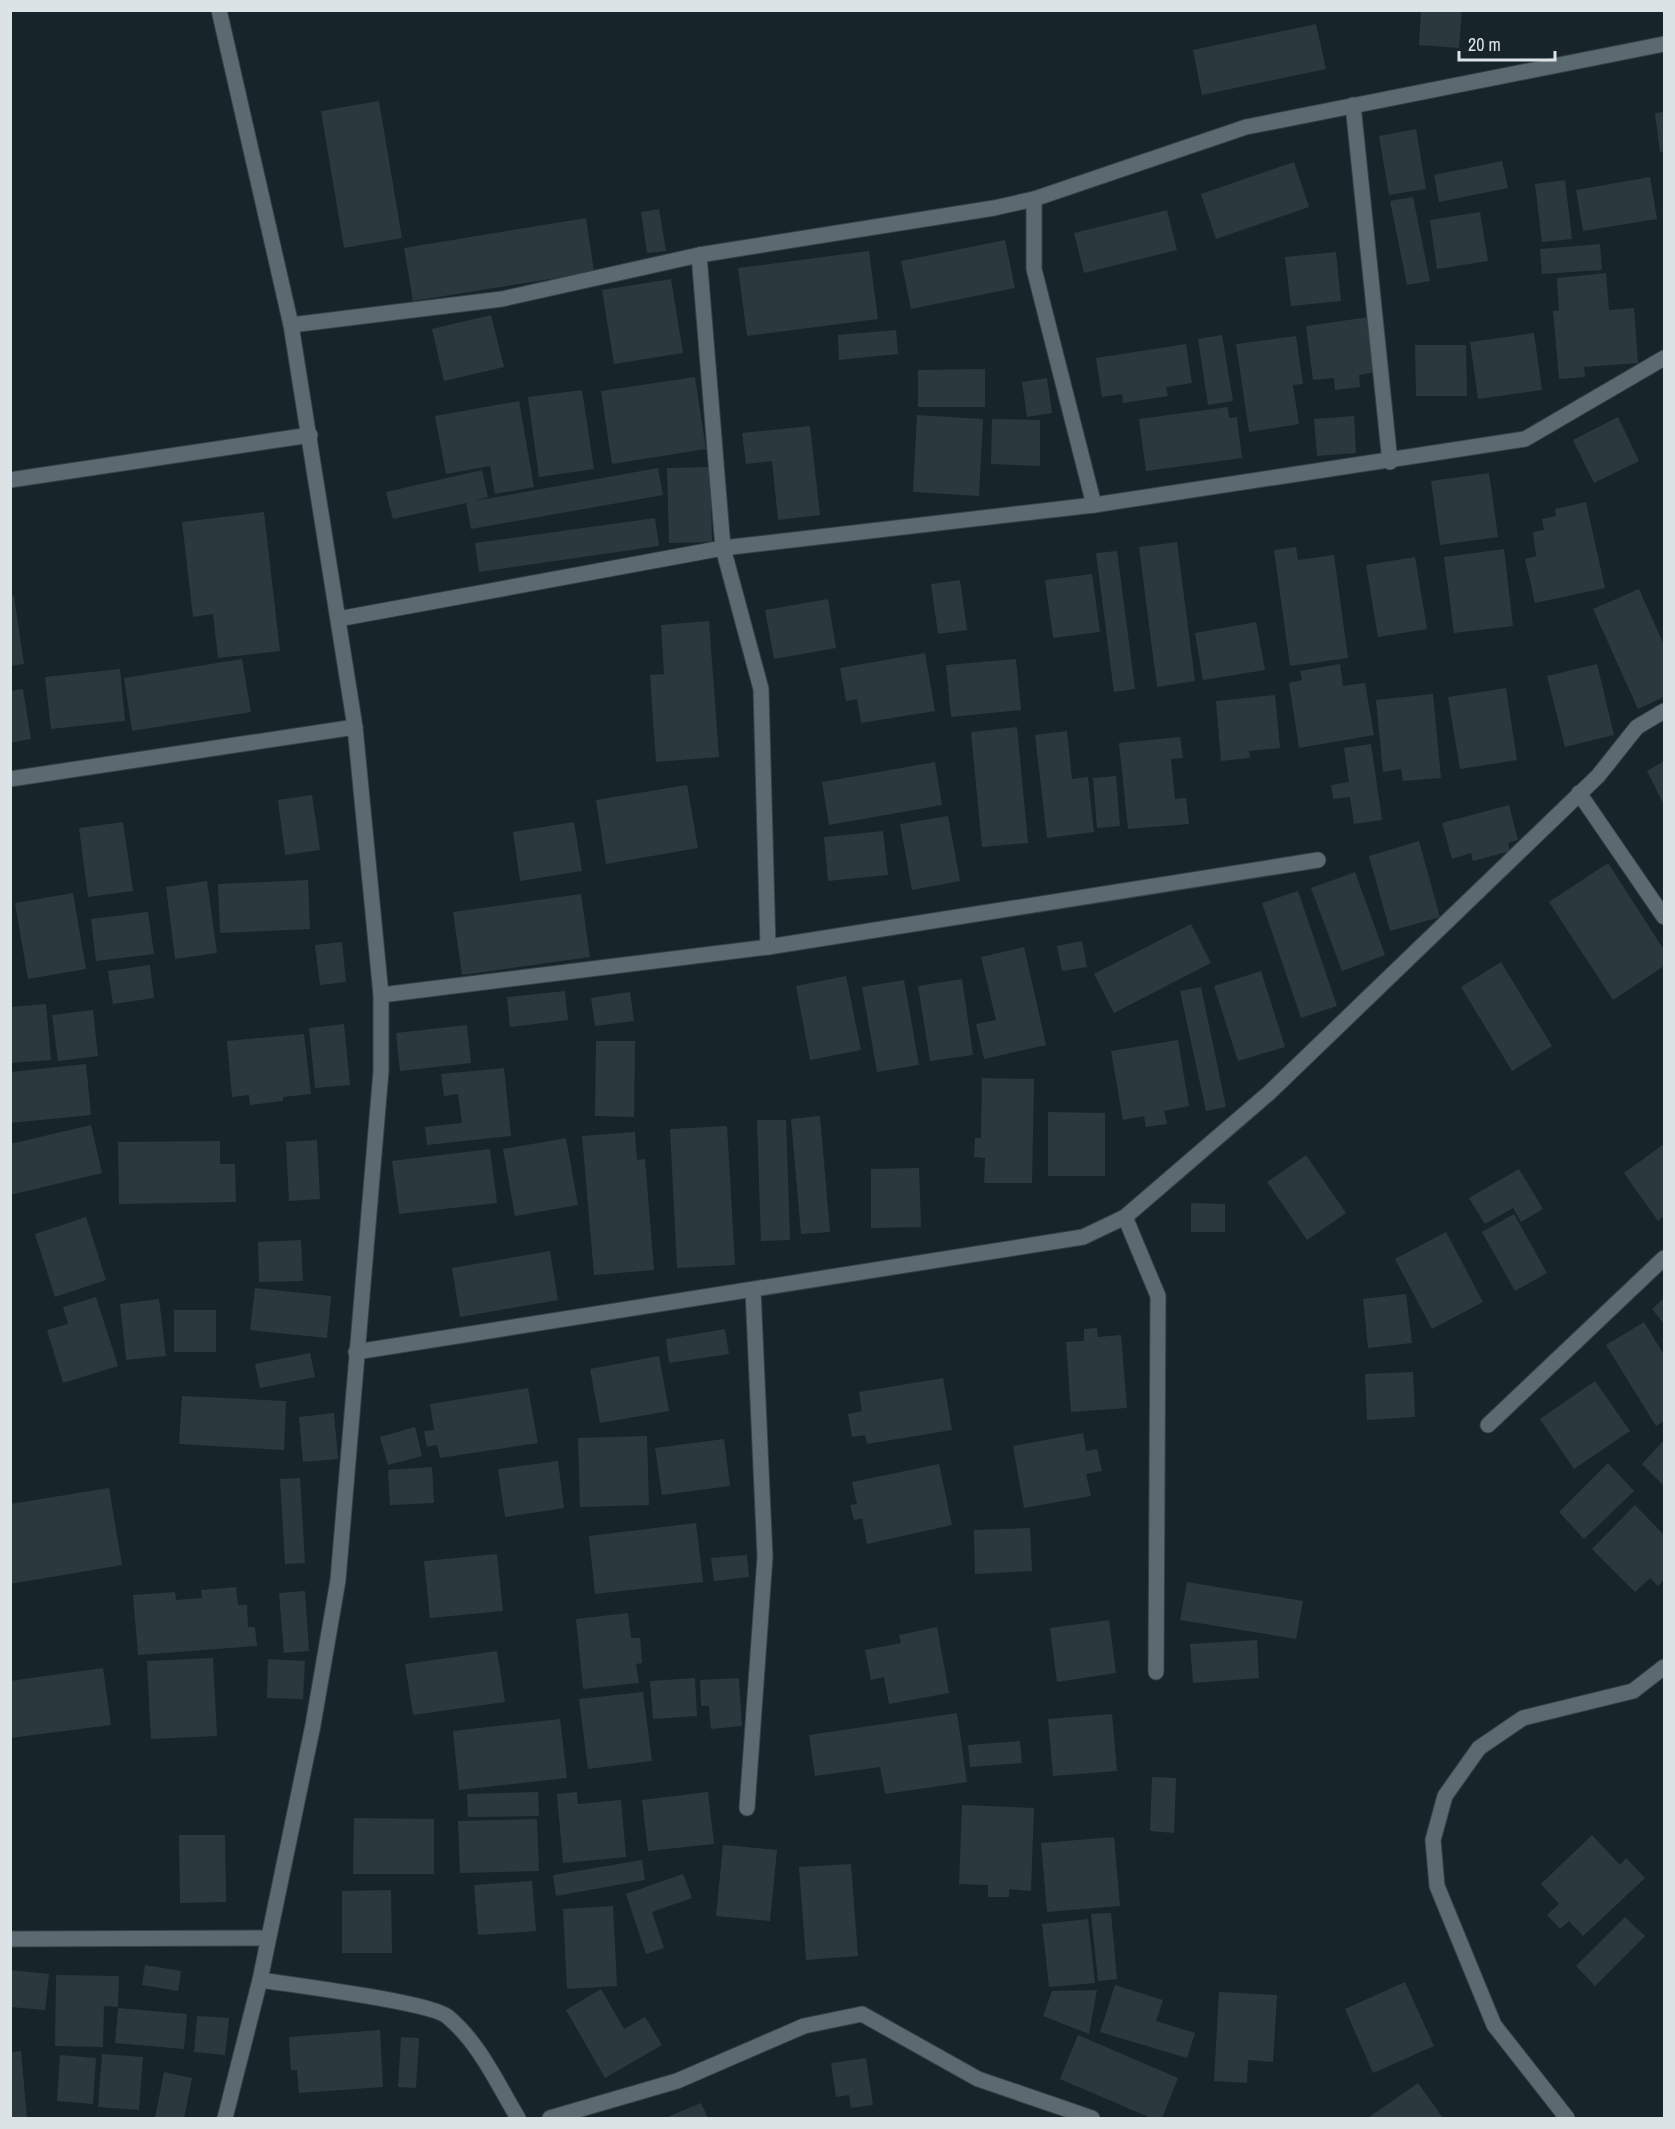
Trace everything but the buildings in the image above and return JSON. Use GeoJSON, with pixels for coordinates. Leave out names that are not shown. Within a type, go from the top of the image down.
{"type":"FeatureCollection","features":[{"type":"Feature","properties":{"kind":"street"},"geometry":{"type":"LineString","coordinates":[[219,10],[291,325],[310,435],[355,727],[381,995],[381,1071],[338,1580],[313,1725],[260,1980],[225,2118]]}},
{"type":"Feature","properties":{"kind":"street"},"geometry":{"type":"LineString","coordinates":[[291,325],[502,299],[699,255],[994,208],[1034,199],[1246,127],[1665,44]]}},
{"type":"Feature","properties":{"kind":"street"},"geometry":{"type":"LineString","coordinates":[[1353,105],[1390,462]]}},
{"type":"Feature","properties":{"kind":"street"},"geometry":{"type":"LineString","coordinates":[[1034,199],[1034,269],[1094,506]]}},
{"type":"Feature","properties":{"kind":"street"},"geometry":{"type":"LineString","coordinates":[[699,255],[723,549],[761,689],[768,947]]}},
{"type":"Feature","properties":{"kind":"street"},"geometry":{"type":"LineString","coordinates":[[338,619],[723,549],[1094,506],[1525,440],[1665,358]]}},
{"type":"Feature","properties":{"kind":"street"},"geometry":{"type":"LineString","coordinates":[[10,480],[310,435]]}},
{"type":"Feature","properties":{"kind":"street"},"geometry":{"type":"LineString","coordinates":[[356,1352],[1083,1237],[1125,1217],[1269,1093],[1598,776],[1637,727],[1665,711]]}},
{"type":"Feature","properties":{"kind":"street"},"geometry":{"type":"LineString","coordinates":[[10,779],[355,727]]}},
{"type":"Feature","properties":{"kind":"street"},"geometry":{"type":"LineString","coordinates":[[1579,793],[1665,917]]}},
{"type":"Feature","properties":{"kind":"street"},"geometry":{"type":"LineString","coordinates":[[381,995],[768,947],[1318,860]]}},
{"type":"Feature","properties":{"kind":"street"},"geometry":{"type":"LineString","coordinates":[[1125,1217],[1158,1296],[1156,1672]]}},
{"type":"Feature","properties":{"kind":"street"},"geometry":{"type":"LineString","coordinates":[[1488,1425],[1665,1258]]}},
{"type":"Feature","properties":{"kind":"street"},"geometry":{"type":"LineString","coordinates":[[747,1808],[765,1557],[753,1290]]}},
{"type":"Feature","properties":{"kind":"street"},"geometry":{"type":"LineString","coordinates":[[1567,2118],[1494,2025],[1470,1960],[1437,1886],[1433,1840],[1445,1796],[1479,1748],[1523,1718],[1633,1691],[1665,1667]]}},
{"type":"Feature","properties":{"kind":"street"},"geometry":{"type":"LineString","coordinates":[[10,1939],[267,1938]]}},
{"type":"Feature","properties":{"kind":"street"},"geometry":{"type":"LineString","coordinates":[[260,1980],[407,2004],[446,2015],[476,2046],[518,2118]]}},
{"type":"Feature","properties":{"kind":"street"},"geometry":{"type":"LineString","coordinates":[[550,2118],[677,2081],[804,2026],[862,2014],[978,2079],[1092,2118]]}}]}
